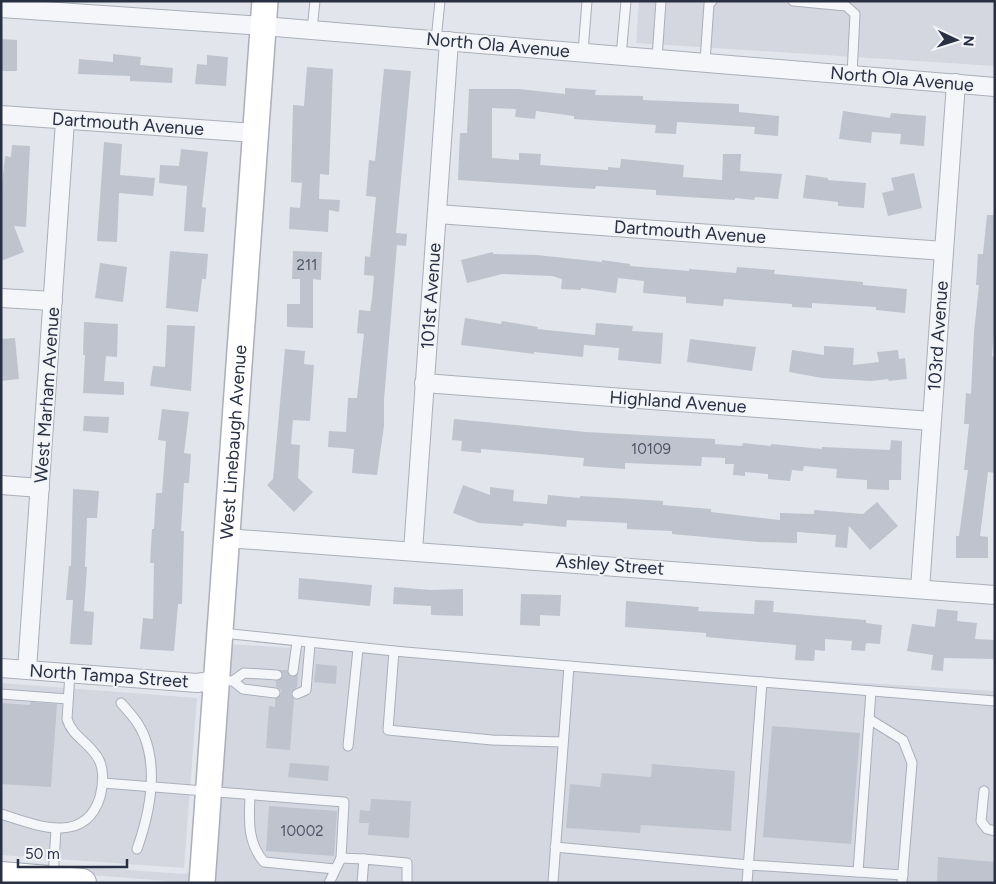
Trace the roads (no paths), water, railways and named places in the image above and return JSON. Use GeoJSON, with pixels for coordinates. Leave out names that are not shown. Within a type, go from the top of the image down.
{"type":"FeatureCollection","features":[{"type":"Feature","properties":{"kind":"main road"},"geometry":{"type":"LineString","coordinates":[[1,876],[82,883]]}},
{"type":"Feature","properties":{"kind":"street","name":"West Linebaugh Avenue"},"geometry":{"type":"LineString","coordinates":[[202,883],[208,792],[224,681],[219,633],[265,1]]}},
{"type":"Feature","properties":{"kind":"street","name":"North Ola Avenue"},"geometry":{"type":"LineString","coordinates":[[1,8],[30,6],[995,87]]}},
{"type":"Feature","properties":{"kind":"street","name":"101st Avenue"},"geometry":{"type":"LineString","coordinates":[[413,551],[436,214],[443,41]]}},
{"type":"Feature","properties":{"kind":"street","name":"103rd Avenue"},"geometry":{"type":"LineString","coordinates":[[920,589],[956,83]]}},
{"type":"Feature","properties":{"kind":"street","name":"Dartmouth Avenue"},"geometry":{"type":"LineString","coordinates":[[1,116],[255,133]]}},
{"type":"Feature","properties":{"kind":"street","name":"West Marham Avenue"},"geometry":{"type":"LineString","coordinates":[[27,670],[64,121]]}},
{"type":"Feature","properties":{"kind":"street","name":"Dartmouth Avenue"},"geometry":{"type":"LineString","coordinates":[[436,214],[944,251]]}},
{"type":"Feature","properties":{"kind":"street"},"geometry":{"type":"LineString","coordinates":[[1,298],[53,302]]}},
{"type":"Feature","properties":{"kind":"street","name":"Highland Avenue"},"geometry":{"type":"LineString","coordinates":[[424,383],[932,420]]}},
{"type":"Feature","properties":{"kind":"street"},"geometry":{"type":"LineString","coordinates":[[1,485],[40,488]]}},
{"type":"Feature","properties":{"kind":"street","name":"Ashley Street"},"geometry":{"type":"LineString","coordinates":[[226,538],[995,595]]}},
{"type":"Feature","properties":{"kind":"street","name":"North Tampa Street"},"geometry":{"type":"LineString","coordinates":[[1,668],[197,683],[224,681]]}},
{"type":"Feature","properties":{"kind":"lane"},"geometry":{"type":"LineString","coordinates":[[312,30],[315,1]]}},
{"type":"Feature","properties":{"kind":"lane"},"geometry":{"type":"LineString","coordinates":[[440,1],[443,41]]}},
{"type":"Feature","properties":{"kind":"lane"},"geometry":{"type":"LineString","coordinates":[[583,52],[587,1]]}},
{"type":"Feature","properties":{"kind":"lane"},"geometry":{"type":"LineString","coordinates":[[621,56],[626,1]]}},
{"type":"Feature","properties":{"kind":"lane"},"geometry":{"type":"LineString","coordinates":[[657,58],[661,1]]}},
{"type":"Feature","properties":{"kind":"lane"},"geometry":{"type":"LineString","coordinates":[[705,62],[709,4],[712,1]]}},
{"type":"Feature","properties":{"kind":"lane"},"geometry":{"type":"LineString","coordinates":[[793,1],[852,8],[855,14],[852,75]]}},
{"type":"Feature","properties":{"kind":"lane"},"geometry":{"type":"LineString","coordinates":[[219,633],[394,652],[995,701]]}},
{"type":"Feature","properties":{"kind":"lane"},"geometry":{"type":"LineString","coordinates":[[293,671],[297,642]]}},
{"type":"Feature","properties":{"kind":"lane"},"geometry":{"type":"LineString","coordinates":[[297,694],[306,690],[310,644]]}},
{"type":"Feature","properties":{"kind":"lane"},"geometry":{"type":"LineString","coordinates":[[348,746],[358,648]]}},
{"type":"Feature","properties":{"kind":"lane"},"geometry":{"type":"LineString","coordinates":[[394,652],[388,730],[492,740],[563,742]]}},
{"type":"Feature","properties":{"kind":"lane"},"geometry":{"type":"LineString","coordinates":[[561,883],[553,882],[569,666]]}},
{"type":"Feature","properties":{"kind":"lane"},"geometry":{"type":"LineString","coordinates":[[1,814],[56,829],[75,826],[88,818],[96,806],[103,783],[102,766],[92,747],[72,731],[68,725],[70,673]]}},
{"type":"Feature","properties":{"kind":"lane"},"geometry":{"type":"LineString","coordinates":[[224,681],[244,673],[277,675]]}},
{"type":"Feature","properties":{"kind":"lane"},"geometry":{"type":"LineString","coordinates":[[224,681],[242,689],[276,692]]}},
{"type":"Feature","properties":{"kind":"lane"},"geometry":{"type":"LineString","coordinates":[[747,883],[762,682]]}},
{"type":"Feature","properties":{"kind":"lane"},"geometry":{"type":"LineString","coordinates":[[858,872],[871,691]]}},
{"type":"Feature","properties":{"kind":"lane"},"geometry":{"type":"LineString","coordinates":[[1,694],[68,698]]}},
{"type":"Feature","properties":{"kind":"lane"},"geometry":{"type":"LineString","coordinates":[[120,703],[135,719],[145,737],[149,758],[151,788],[142,833],[136,849]]}},
{"type":"Feature","properties":{"kind":"lane"},"geometry":{"type":"LineString","coordinates":[[555,848],[748,865],[858,872],[903,879],[912,763],[903,740],[869,719]]}},
{"type":"Feature","properties":{"kind":"lane"},"geometry":{"type":"LineString","coordinates":[[103,783],[344,802],[341,858],[329,883]]}},
{"type":"Feature","properties":{"kind":"lane"},"geometry":{"type":"LineString","coordinates":[[984,791],[981,821],[987,829],[995,831]]}},
{"type":"Feature","properties":{"kind":"lane"},"geometry":{"type":"LineString","coordinates":[[250,795],[249,830],[257,854],[264,862],[335,869]]}},
{"type":"Feature","properties":{"kind":"lane"},"geometry":{"type":"LineString","coordinates":[[52,881],[56,829]]}},
{"type":"Feature","properties":{"kind":"lane"},"geometry":{"type":"LineString","coordinates":[[341,858],[407,863],[407,883]]}},
{"type":"Feature","properties":{"kind":"lane"},"geometry":{"type":"LineString","coordinates":[[362,883],[364,860]]}}]}
